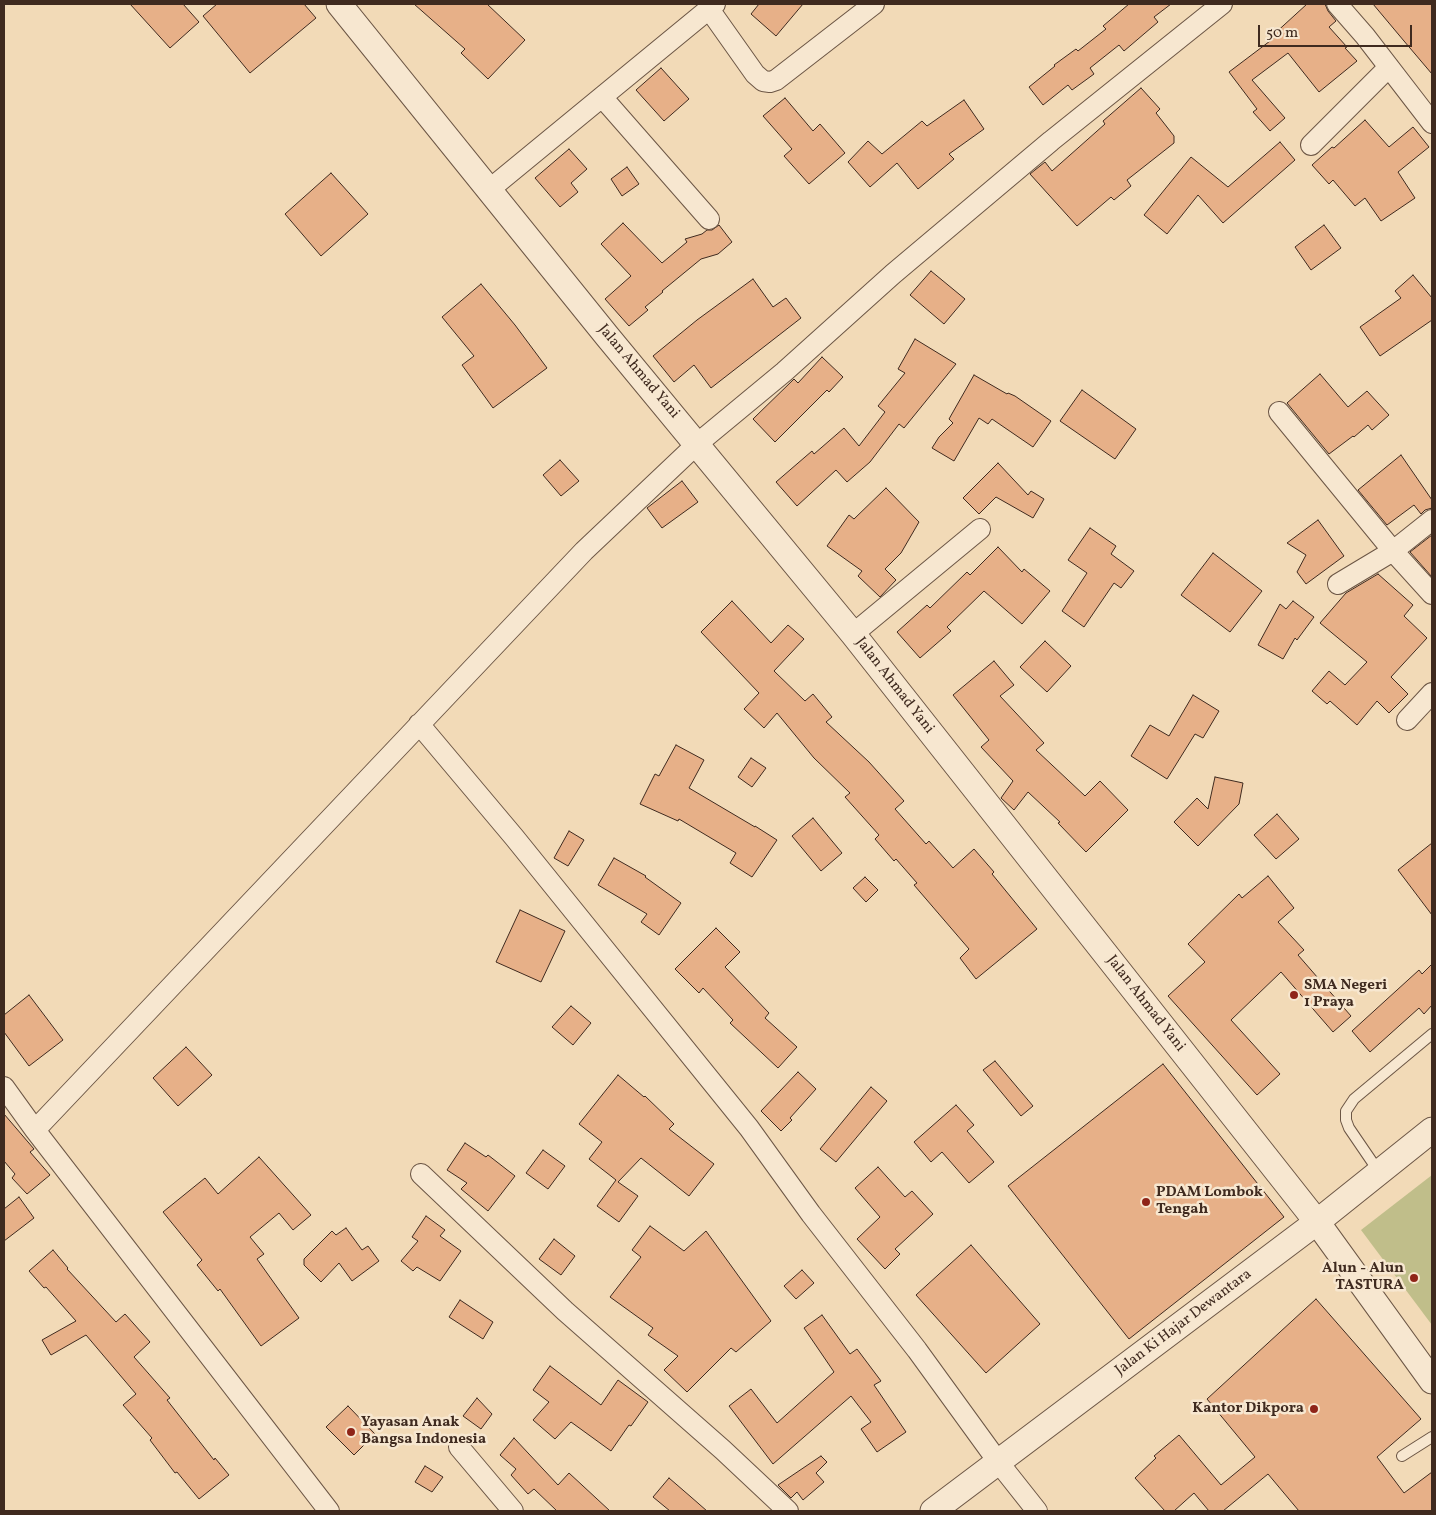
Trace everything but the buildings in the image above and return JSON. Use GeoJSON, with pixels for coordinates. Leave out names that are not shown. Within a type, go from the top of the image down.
{"type":"FeatureCollection","features":[{"type":"Feature","properties":{"kind":"street","name":"Jalan Ahmad Yani"},"geometry":{"type":"LineString","coordinates":[[339,4],[607,336],[853,634],[1210,1096],[1317,1222],[1432,1381]]}},
{"type":"Feature","properties":{"kind":"street"},"geometry":{"type":"LineString","coordinates":[[490,189],[712,6],[756,74],[763,81],[770,82],[874,4]]}},
{"type":"Feature","properties":{"kind":"street"},"geometry":{"type":"LineString","coordinates":[[35,1130],[584,551],[697,444],[784,372],[893,274],[1051,141],[1222,4]]}},
{"type":"Feature","properties":{"kind":"street"},"geometry":{"type":"LineString","coordinates":[[1337,4],[1430,118]]}},
{"type":"Feature","properties":{"kind":"street"},"geometry":{"type":"LineString","coordinates":[[1311,145],[1389,67]]}},
{"type":"Feature","properties":{"kind":"street"},"geometry":{"type":"LineString","coordinates":[[602,97],[709,219]]}},
{"type":"Feature","properties":{"kind":"street"},"geometry":{"type":"LineString","coordinates":[[1279,412],[1432,594]]}},
{"type":"Feature","properties":{"kind":"street"},"geometry":{"type":"LineString","coordinates":[[1338,584],[1394,551],[1432,520]]}},
{"type":"Feature","properties":{"kind":"street"},"geometry":{"type":"LineString","coordinates":[[853,634],[980,529]]}},
{"type":"Feature","properties":{"kind":"street"},"geometry":{"type":"LineString","coordinates":[[1407,720],[1432,693]]}},
{"type":"Feature","properties":{"kind":"street"},"geometry":{"type":"LineString","coordinates":[[419,724],[514,837],[749,1128],[810,1214],[917,1350],[1037,1511]]}},
{"type":"Feature","properties":{"kind":"street"},"geometry":{"type":"LineString","coordinates":[[4,1087],[35,1130],[329,1511]]}},
{"type":"Feature","properties":{"kind":"street","name":"Jalan Ki Hajar Dewantara"},"geometry":{"type":"LineString","coordinates":[[933,1511],[1317,1222],[1432,1130]]}},
{"type":"Feature","properties":{"kind":"street"},"geometry":{"type":"LineString","coordinates":[[421,1174],[565,1311],[723,1450],[788,1511]]}},
{"type":"Feature","properties":{"kind":"street"},"geometry":{"type":"LineString","coordinates":[[459,1447],[513,1511]]}},
{"type":"Feature","properties":{"kind":"lane"},"geometry":{"type":"LineString","coordinates":[[1379,1172],[1349,1128],[1346,1120],[1346,1111],[1354,1099],[1432,1034]]}},
{"type":"Feature","properties":{"kind":"lane"},"geometry":{"type":"LineString","coordinates":[[1402,1456],[1432,1437]]}},
{"type":"Feature","properties":{"kind":"shaded area","name":"Alun - Alun TASTURA"},"geometry":{"type":"Polygon","coordinates":[[[1432,1175],[1432,1325],[1361,1230],[1432,1175]]]}},
{"type":"Feature","properties":{"kind":"place","name":"SMA Negeri 1 Praya"},"geometry":{"type":"Point","coordinates":[1294,995]}},
{"type":"Feature","properties":{"kind":"place","name":"PDAM Lombok Tengah"},"geometry":{"type":"Point","coordinates":[1146,1202]}},
{"type":"Feature","properties":{"kind":"place","name":"Alun - Alun TASTURA"},"geometry":{"type":"Point","coordinates":[1414,1278]}},
{"type":"Feature","properties":{"kind":"place","name":"Kantor Dikpora"},"geometry":{"type":"Point","coordinates":[1314,1409]}},
{"type":"Feature","properties":{"kind":"place","name":"Yayasan Anak Bangsa Indonesia"},"geometry":{"type":"Point","coordinates":[351,1432]}}]}
